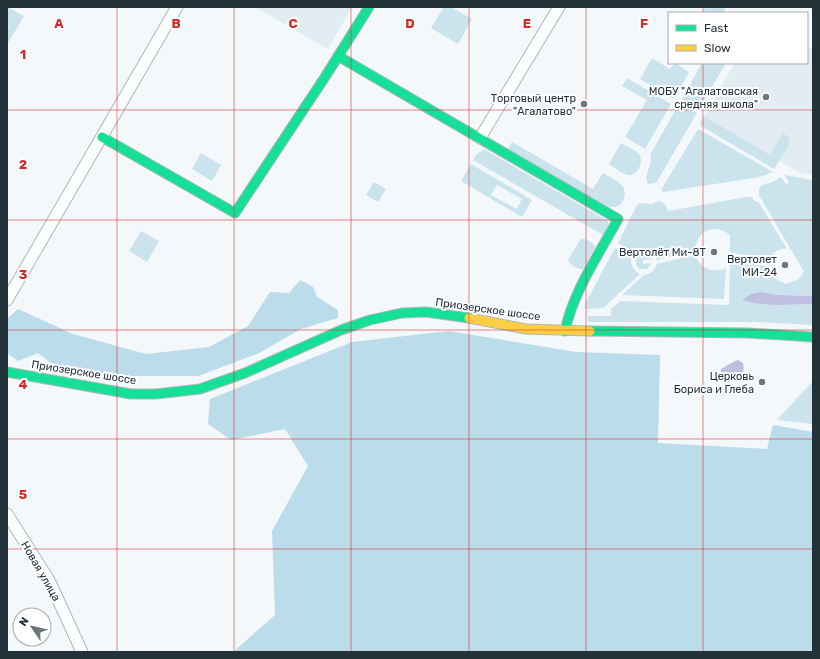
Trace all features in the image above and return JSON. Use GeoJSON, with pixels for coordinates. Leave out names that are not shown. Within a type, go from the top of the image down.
{"type":"FeatureCollection","features":[{"type":"Feature","properties":{"kind":"street"},"geometry":{"type":"LineString","coordinates":[[7,300],[177,7]]}},
{"type":"Feature","properties":{"kind":"street"},"geometry":{"type":"LineString","coordinates":[[102,136],[235,213],[369,7]]}},
{"type":"Feature","properties":{"kind":"street"},"geometry":{"type":"LineString","coordinates":[[480,138],[559,7]]}},
{"type":"Feature","properties":{"kind":"street"},"geometry":{"type":"LineString","coordinates":[[338,56],[618,219],[574,300],[568,316],[565,331]]}},
{"type":"Feature","properties":{"kind":"street","name":"Приозерское шоссе"},"geometry":{"type":"LineString","coordinates":[[7,376],[51,379],[102,390],[130,394],[156,394],[200,389],[246,373],[341,330],[370,320],[402,313],[426,312],[526,328],[565,331],[748,333],[813,337]]}},
{"type":"Feature","properties":{"kind":"street","name":"Новая улица"},"geometry":{"type":"LineString","coordinates":[[7,514],[50,582],[82,652]]}},
{"type":"Feature","properties":{"kind":"shaded area"},"geometry":{"type":"Polygon","coordinates":[[[7,7],[24,16],[7,45],[7,7]]]}},
{"type":"Feature","properties":{"kind":"shaded area"},"geometry":{"type":"Polygon","coordinates":[[[255,7],[352,7],[328,49],[255,7]]]}},
{"type":"Feature","properties":{"kind":"shaded area"},"geometry":{"type":"Polygon","coordinates":[[[444,7],[451,7],[472,19],[458,44],[431,28],[444,7]]]}},
{"type":"Feature","properties":{"kind":"shaded area"},"geometry":{"type":"Polygon","coordinates":[[[705,7],[726,7],[724,12],[702,12],[705,7]]]}},
{"type":"Feature","properties":{"kind":"shaded area","name":"МОБУ \"Агалатовская средняя школа\""},"geometry":{"type":"Polygon","coordinates":[[[808,48],[813,50],[813,175],[800,173],[704,116],[734,64],[808,64],[808,48]]]}},
{"type":"Feature","properties":{"kind":"shaded area"},"geometry":{"type":"Polygon","coordinates":[[[652,58],[670,69],[674,64],[677,64],[689,72],[674,99],[640,79],[652,58]]]}},
{"type":"Feature","properties":{"kind":"shaded area"},"geometry":{"type":"Polygon","coordinates":[[[701,64],[725,64],[699,109],[682,99],[701,64]]]}},
{"type":"Feature","properties":{"kind":"shaded area"},"geometry":{"type":"Polygon","coordinates":[[[627,78],[671,104],[645,149],[625,137],[647,100],[622,86],[627,78]]]}},
{"type":"Feature","properties":{"kind":"shaded area"},"geometry":{"type":"Polygon","coordinates":[[[680,102],[697,113],[656,183],[648,184],[647,176],[651,162],[650,155],[680,102]]]}},
{"type":"Feature","properties":{"kind":"shaded area"},"geometry":{"type":"Polygon","coordinates":[[[704,116],[770,155],[783,133],[790,139],[789,145],[774,169],[701,126],[700,123],[704,116]]]}},
{"type":"Feature","properties":{"kind":"shaded area"},"geometry":{"type":"Polygon","coordinates":[[[698,129],[773,172],[760,177],[663,192],[661,190],[698,129]]]}},
{"type":"Feature","properties":{"kind":"shaded area"},"geometry":{"type":"Polygon","coordinates":[[[512,142],[593,189],[603,173],[616,180],[622,186],[625,192],[623,201],[615,207],[606,206],[508,149],[512,142]]]}},
{"type":"Feature","properties":{"kind":"shaded area"},"geometry":{"type":"Polygon","coordinates":[[[621,143],[634,150],[640,156],[640,167],[632,175],[619,171],[609,164],[621,143]]]}},
{"type":"Feature","properties":{"kind":"shaded area"},"geometry":{"type":"Polygon","coordinates":[[[484,149],[608,221],[608,226],[603,235],[473,160],[476,155],[484,149]]]}},
{"type":"Feature","properties":{"kind":"shaded area"},"geometry":{"type":"Polygon","coordinates":[[[201,153],[221,165],[212,181],[192,169],[201,153]]]}},
{"type":"Feature","properties":{"kind":"shaded area"},"geometry":{"type":"Polygon","coordinates":[[[471,164],[532,200],[522,217],[461,181],[471,164]],[[497,185],[491,195],[517,209],[522,199],[497,185]]]}},
{"type":"Feature","properties":{"kind":"shaded area"},"geometry":{"type":"Polygon","coordinates":[[[784,175],[813,180],[813,296],[779,295],[762,292],[744,300],[769,305],[813,304],[813,325],[758,322],[588,322],[588,316],[611,316],[611,309],[621,301],[729,305],[730,257],[768,267],[774,278],[786,284],[799,279],[804,272],[759,195],[759,189],[762,185],[771,183],[781,177],[786,184],[789,182],[784,175]]]}},
{"type":"Feature","properties":{"kind":"shaded area"},"geometry":{"type":"Polygon","coordinates":[[[374,182],[386,189],[378,202],[366,195],[374,182]]]}},
{"type":"Feature","properties":{"kind":"shaded area"},"geometry":{"type":"Polygon","coordinates":[[[751,197],[756,202],[758,201],[787,249],[781,249],[776,252],[768,261],[730,252],[730,235],[718,229],[707,230],[703,233],[696,243],[695,250],[657,260],[654,254],[649,250],[639,250],[634,254],[618,243],[637,205],[640,203],[652,204],[660,201],[666,205],[668,211],[751,197]]]}},
{"type":"Feature","properties":{"kind":"shaded area"},"geometry":{"type":"Polygon","coordinates":[[[141,231],[159,241],[147,262],[129,251],[141,231]]]}},
{"type":"Feature","properties":{"kind":"shaded area"},"geometry":{"type":"Polygon","coordinates":[[[583,239],[593,244],[595,247],[583,269],[575,267],[568,261],[580,240],[583,239]]]}},
{"type":"Feature","properties":{"kind":"shaded area"},"geometry":{"type":"Polygon","coordinates":[[[615,248],[631,258],[633,268],[640,274],[603,308],[585,309],[585,304],[615,248]]]}},
{"type":"Feature","properties":{"kind":"shaded area"},"geometry":{"type":"Polygon","coordinates":[[[642,254],[647,254],[652,259],[643,260],[643,264],[652,263],[647,269],[639,269],[636,264],[636,259],[642,254]]]}},
{"type":"Feature","properties":{"kind":"shaded area"},"geometry":{"type":"Polygon","coordinates":[[[695,255],[697,260],[707,269],[721,270],[726,268],[724,299],[622,295],[644,275],[649,274],[657,264],[695,255]]]}},
{"type":"Feature","properties":{"kind":"shaded area"},"geometry":{"type":"Polygon","coordinates":[[[300,280],[313,287],[317,297],[338,310],[338,318],[301,329],[259,353],[198,376],[120,376],[56,367],[38,353],[18,361],[7,353],[7,319],[18,309],[73,334],[146,354],[209,347],[248,326],[270,292],[289,293],[300,280]]]}},
{"type":"Feature","properties":{"kind":"shaded area"},"geometry":{"type":"Polygon","coordinates":[[[762,292],[779,295],[813,296],[813,304],[769,305],[743,300],[751,294],[762,292]]]}},
{"type":"Feature","properties":{"kind":"shaded area"},"geometry":{"type":"Polygon","coordinates":[[[449,331],[576,352],[660,355],[658,443],[767,449],[773,425],[813,432],[813,652],[233,652],[275,615],[272,531],[308,466],[285,429],[231,440],[208,424],[210,399],[352,342],[449,331]]]}},
{"type":"Feature","properties":{"kind":"shaded area"},"geometry":{"type":"Polygon","coordinates":[[[738,360],[743,363],[744,368],[741,377],[734,374],[727,375],[721,372],[721,369],[738,360]]]}},
{"type":"Feature","properties":{"kind":"shaded area"},"geometry":{"type":"Polygon","coordinates":[[[813,381],[813,424],[777,420],[813,381]]]}},
{"type":"Feature","properties":{"kind":"traffic: fast"},"geometry":{"type":"LineString","coordinates":[[102,137],[235,213],[325,77],[369,7]]}},
{"type":"Feature","properties":{"kind":"traffic: fast"},"geometry":{"type":"LineString","coordinates":[[338,56],[618,219],[580,288],[565,331]]}},
{"type":"Feature","properties":{"kind":"traffic: fast"},"geometry":{"type":"LineString","coordinates":[[7,372],[131,394],[156,394],[200,389],[245,373],[341,330],[370,320],[402,313],[426,312],[469,318]]}},
{"type":"Feature","properties":{"kind":"traffic: fast"},"geometry":{"type":"LineString","coordinates":[[590,331],[748,333],[813,337]]}},
{"type":"Feature","properties":{"kind":"traffic: slow"},"geometry":{"type":"LineString","coordinates":[[469,318],[526,329],[590,331]]}},
{"type":"Feature","properties":{"kind":"place","name":"МОБУ \"Агалатовская средняя школа\""},"geometry":{"type":"Point","coordinates":[766,97]}},
{"type":"Feature","properties":{"kind":"place","name":"Торговый центр \"Агалатово\""},"geometry":{"type":"Point","coordinates":[584,104]}},
{"type":"Feature","properties":{"kind":"place","name":"Вертолёт Ми-8Т"},"geometry":{"type":"Point","coordinates":[714,252]}},
{"type":"Feature","properties":{"kind":"place","name":"Вертолет МИ-24"},"geometry":{"type":"Point","coordinates":[785,265]}},
{"type":"Feature","properties":{"kind":"place","name":"Церковь Бориса и Глеба"},"geometry":{"type":"Point","coordinates":[762,382]}}]}
